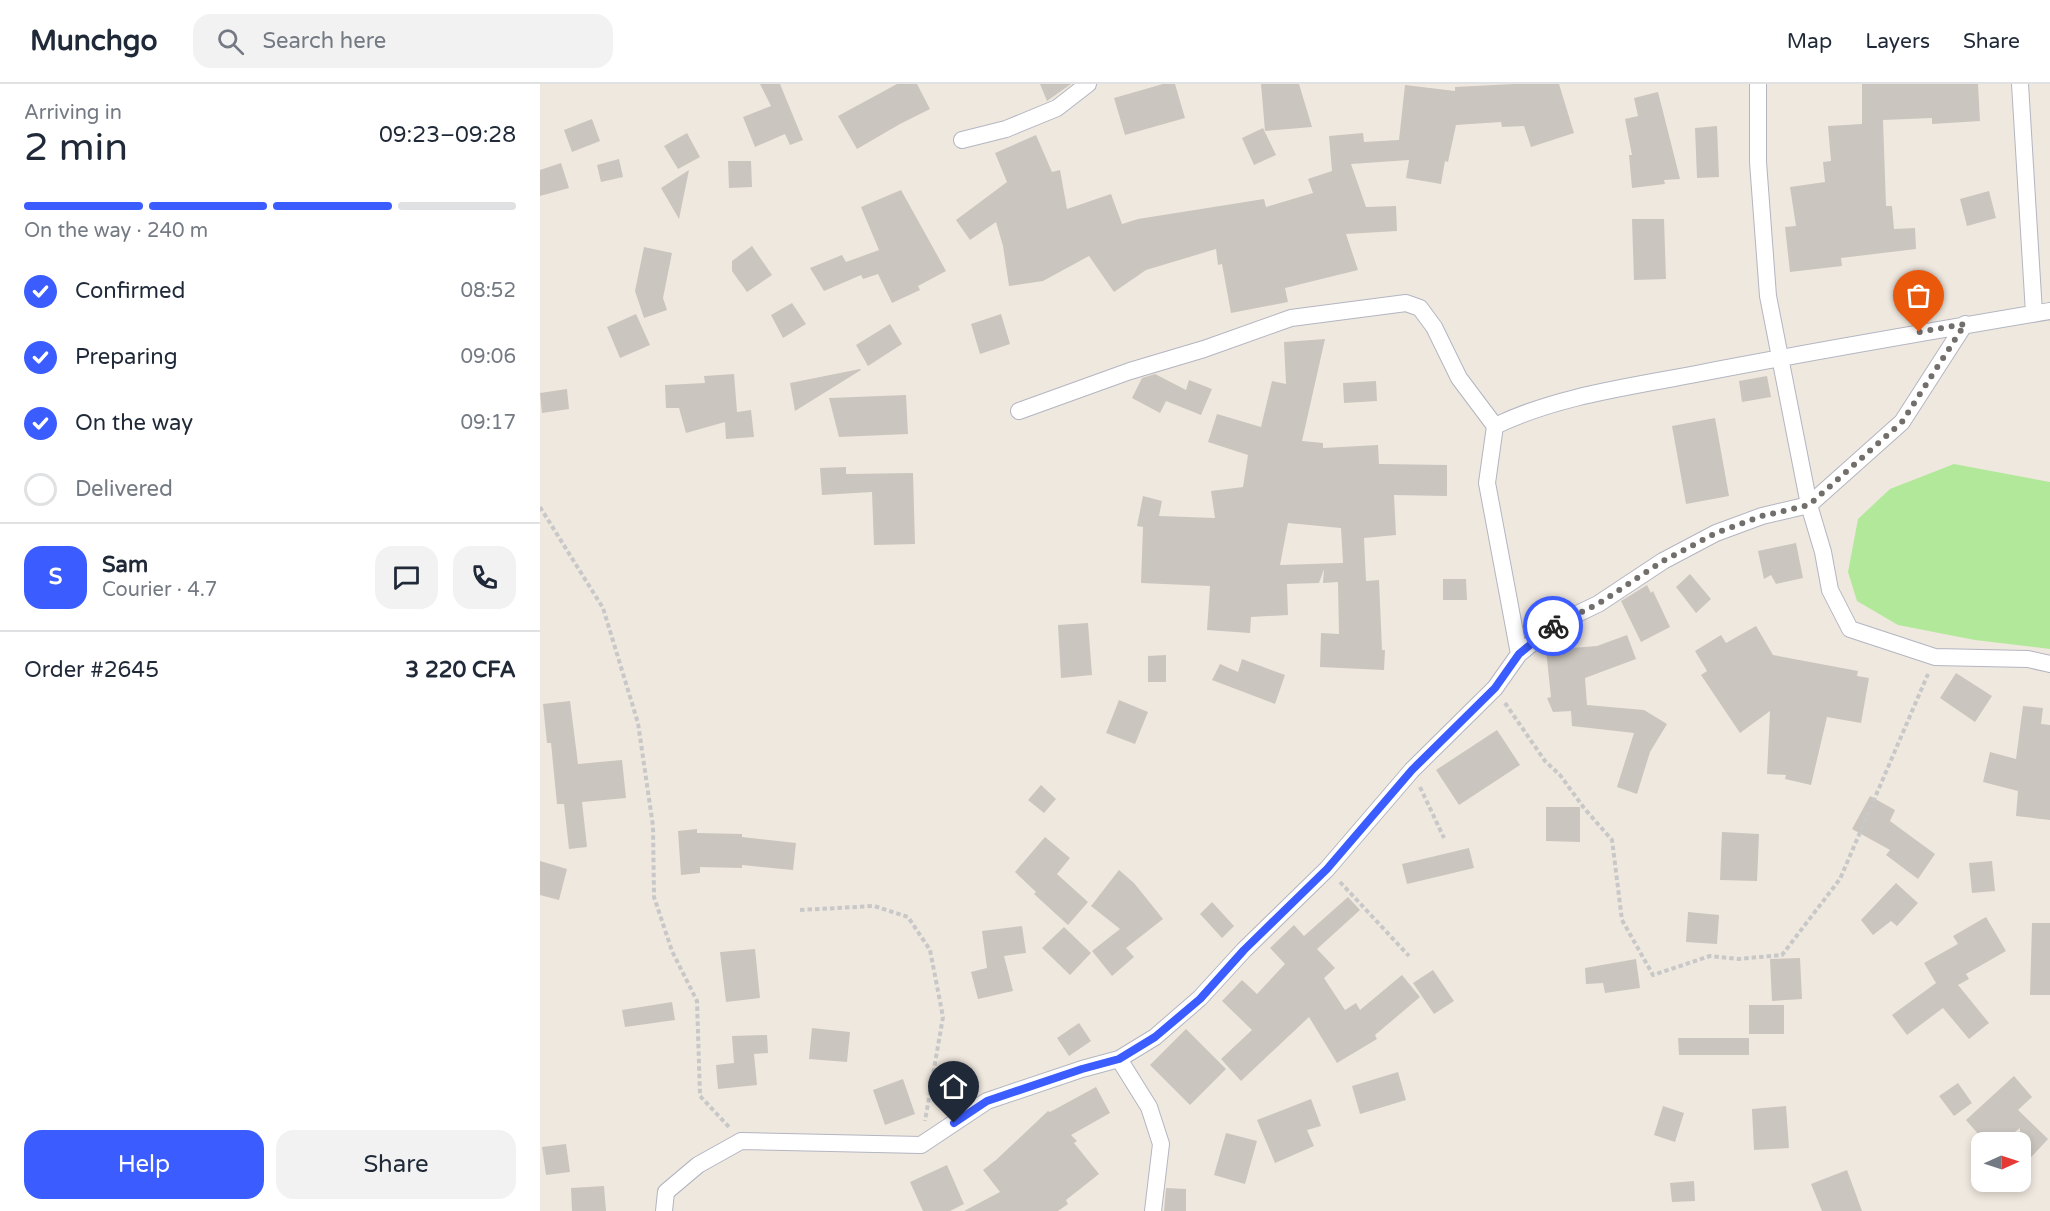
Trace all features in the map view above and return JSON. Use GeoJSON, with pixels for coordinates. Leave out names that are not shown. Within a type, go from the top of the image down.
{"type":"FeatureCollection","features":[{"type":"Feature","properties":{"kind":"street"},"geometry":{"type":"LineString","coordinates":[[962,140],[1006,129],[1057,108],[1088,84]]}},
{"type":"Feature","properties":{"kind":"street"},"geometry":{"type":"LineString","coordinates":[[1758,84],[1758,162],[1767,285],[1809,505],[1823,552],[1830,590],[1850,628],[1935,657],[2028,659],[2050,664]]}},
{"type":"Feature","properties":{"kind":"street"},"geometry":{"type":"LineString","coordinates":[[1495,426],[1523,413],[1594,394],[1965,324],[2042,312],[2020,84]]}},
{"type":"Feature","properties":{"kind":"street"},"geometry":{"type":"LineString","coordinates":[[1019,411],[1130,371],[1204,349],[1291,318],[1406,303],[1420,308],[1434,327],[1459,378],[1495,426],[1487,483],[1519,654]]}},
{"type":"Feature","properties":{"kind":"street"},"geometry":{"type":"LineString","coordinates":[[664,1211],[666,1192],[698,1165],[741,1141],[921,1145],[987,1101],[1119,1059],[1155,1037],[1200,999],[1244,950],[1327,869],[1412,770],[1495,688],[1519,654],[1554,626],[1598,604],[1663,561],[1716,533],[1762,516],[1809,505],[1902,422],[1965,324]]}},
{"type":"Feature","properties":{"kind":"street"},"geometry":{"type":"LineString","coordinates":[[1119,1059],[1149,1107],[1161,1144],[1153,1211]]}},
{"type":"Feature","properties":{"kind":"path"},"geometry":{"type":"LineString","coordinates":[[540,507],[603,608],[638,723],[653,826],[654,897],[672,951],[697,1002],[700,1095],[741,1141]]}},
{"type":"Feature","properties":{"kind":"path"},"geometry":{"type":"LineString","coordinates":[[1495,688],[1545,761],[1560,775],[1584,808],[1612,840],[1622,920],[1653,975],[1710,956],[1738,959],[1782,955],[1839,879],[1935,657]]}},
{"type":"Feature","properties":{"kind":"path"},"geometry":{"type":"LineString","coordinates":[[1412,770],[1444,838]]}},
{"type":"Feature","properties":{"kind":"path"},"geometry":{"type":"LineString","coordinates":[[1327,869],[1409,956]]}},
{"type":"Feature","properties":{"kind":"path"},"geometry":{"type":"LineString","coordinates":[[800,910],[874,906],[908,917],[930,950],[943,1017],[921,1145]]}},
{"type":"Feature","properties":{"kind":"green space"},"geometry":{"type":"Polygon","coordinates":[[[1954,464],[2050,482],[2050,649],[1975,640],[1898,625],[1857,601],[1848,572],[1858,519],[1890,489],[1954,464]]]}},
{"type":"Feature","properties":{"kind":"building"},"geometry":{"type":"Polygon","coordinates":[[[760,84],[780,84],[803,140],[790,145],[785,134],[755,147],[743,117],[771,106],[760,84]]]}},
{"type":"Feature","properties":{"kind":"building"},"geometry":{"type":"Polygon","coordinates":[[[897,84],[917,84],[930,109],[857,149],[838,116],[897,84]]]}},
{"type":"Feature","properties":{"kind":"building"},"geometry":{"type":"Polygon","coordinates":[[[1040,84],[1071,84],[1047,101],[1040,84]]]}},
{"type":"Feature","properties":{"kind":"building"},"geometry":{"type":"Polygon","coordinates":[[[1163,84],[1175,84],[1185,118],[1125,135],[1114,98],[1163,84]]]}},
{"type":"Feature","properties":{"kind":"building"},"geometry":{"type":"Polygon","coordinates":[[[1261,84],[1299,84],[1312,127],[1265,131],[1261,84]]]}},
{"type":"Feature","properties":{"kind":"building"},"geometry":{"type":"Polygon","coordinates":[[[1559,84],[1574,133],[1531,147],[1524,126],[1502,127],[1501,122],[1456,125],[1441,184],[1406,178],[1409,160],[1351,164],[1366,207],[1396,206],[1397,231],[1346,234],[1358,270],[1285,288],[1288,302],[1231,313],[1222,264],[1218,265],[1216,249],[1146,270],[1114,292],[1089,256],[1043,281],[1009,286],[1003,246],[996,222],[970,240],[956,220],[1007,182],[995,153],[1036,135],[1052,172],[1060,170],[1067,209],[1111,194],[1122,224],[1138,219],[1264,199],[1266,207],[1313,193],[1308,179],[1332,171],[1329,136],[1363,133],[1364,142],[1399,140],[1405,85],[1455,91],[1455,87],[1559,84]]]}},
{"type":"Feature","properties":{"kind":"building"},"geometry":{"type":"Polygon","coordinates":[[[1862,84],[1978,84],[1980,121],[1932,124],[1932,118],[1883,120],[1886,206],[1892,206],[1894,229],[1915,228],[1916,249],[1841,258],[1842,266],[1790,272],[1785,227],[1796,226],[1790,187],[1825,182],[1823,162],[1831,161],[1828,126],[1862,124],[1862,84]]]}},
{"type":"Feature","properties":{"kind":"building"},"geometry":{"type":"Polygon","coordinates":[[[1658,92],[1680,179],[1664,180],[1665,184],[1632,188],[1629,155],[1632,155],[1625,119],[1638,116],[1634,98],[1658,92]]]}},
{"type":"Feature","properties":{"kind":"building"},"geometry":{"type":"Polygon","coordinates":[[[592,119],[600,141],[572,152],[564,130],[592,119]]]}},
{"type":"Feature","properties":{"kind":"building"},"geometry":{"type":"Polygon","coordinates":[[[1717,126],[1719,177],[1697,178],[1695,128],[1717,126]]]}},
{"type":"Feature","properties":{"kind":"building"},"geometry":{"type":"Polygon","coordinates":[[[1263,128],[1276,155],[1254,165],[1242,138],[1263,128]]]}},
{"type":"Feature","properties":{"kind":"building"},"geometry":{"type":"Polygon","coordinates":[[[687,133],[700,157],[678,169],[664,146],[687,133]]]}},
{"type":"Feature","properties":{"kind":"building"},"geometry":{"type":"Polygon","coordinates":[[[619,159],[623,177],[601,182],[597,165],[619,159]]]}},
{"type":"Feature","properties":{"kind":"building"},"geometry":{"type":"Polygon","coordinates":[[[728,161],[751,161],[752,187],[729,188],[728,161]]]}},
{"type":"Feature","properties":{"kind":"building"},"geometry":{"type":"Polygon","coordinates":[[[561,163],[569,188],[540,196],[540,170],[561,163]]]}},
{"type":"Feature","properties":{"kind":"building"},"geometry":{"type":"Polygon","coordinates":[[[689,170],[679,219],[661,188],[689,170]]]}},
{"type":"Feature","properties":{"kind":"building"},"geometry":{"type":"Polygon","coordinates":[[[901,190],[946,271],[918,286],[920,290],[892,303],[878,274],[863,279],[861,275],[824,291],[810,268],[842,255],[846,262],[879,250],[861,207],[901,190]]]}},
{"type":"Feature","properties":{"kind":"building"},"geometry":{"type":"Polygon","coordinates":[[[1989,191],[1996,218],[1967,226],[1960,199],[1989,191]]]}},
{"type":"Feature","properties":{"kind":"building"},"geometry":{"type":"Polygon","coordinates":[[[1632,219],[1664,219],[1666,279],[1634,280],[1632,219]]]}},
{"type":"Feature","properties":{"kind":"building"},"geometry":{"type":"Polygon","coordinates":[[[752,246],[772,275],[747,292],[732,271],[732,261],[752,246]]]}},
{"type":"Feature","properties":{"kind":"building"},"geometry":{"type":"Polygon","coordinates":[[[644,247],[672,253],[663,298],[667,310],[644,318],[635,291],[644,247]]]}},
{"type":"Feature","properties":{"kind":"building"},"geometry":{"type":"Polygon","coordinates":[[[792,303],[806,324],[783,338],[771,315],[792,303]]]}},
{"type":"Feature","properties":{"kind":"building"},"geometry":{"type":"Polygon","coordinates":[[[636,314],[650,345],[620,358],[607,327],[636,314]]]}},
{"type":"Feature","properties":{"kind":"building"},"geometry":{"type":"Polygon","coordinates":[[[1001,314],[1010,344],[980,354],[971,324],[1001,314]]]}},
{"type":"Feature","properties":{"kind":"building"},"geometry":{"type":"Polygon","coordinates":[[[890,324],[902,344],[868,366],[856,345],[890,324]]]}},
{"type":"Feature","properties":{"kind":"building"},"geometry":{"type":"Polygon","coordinates":[[[1325,339],[1302,441],[1323,443],[1323,448],[1378,445],[1379,464],[1447,465],[1447,496],[1394,495],[1396,535],[1364,538],[1366,581],[1379,580],[1382,650],[1385,650],[1384,670],[1320,667],[1321,633],[1339,634],[1338,582],[1323,583],[1324,569],[1319,583],[1287,584],[1288,615],[1251,617],[1250,633],[1207,630],[1210,586],[1141,583],[1143,527],[1137,526],[1143,496],[1162,501],[1159,516],[1215,518],[1211,491],[1243,487],[1248,455],[1208,442],[1217,414],[1261,427],[1272,381],[1286,384],[1284,342],[1325,339]],[[1288,523],[1280,565],[1343,563],[1341,528],[1288,523]]]}},
{"type":"Feature","properties":{"kind":"building"},"geometry":{"type":"Polygon","coordinates":[[[861,370],[795,411],[790,383],[861,370]]]}},
{"type":"Feature","properties":{"kind":"building"},"geometry":{"type":"Polygon","coordinates":[[[734,374],[737,412],[751,410],[754,437],[726,439],[725,422],[686,433],[679,408],[666,408],[665,385],[705,383],[704,376],[734,374]]]}},
{"type":"Feature","properties":{"kind":"building"},"geometry":{"type":"Polygon","coordinates":[[[1155,374],[1186,390],[1189,380],[1212,389],[1201,415],[1166,401],[1160,413],[1132,398],[1142,378],[1155,374]]]}},
{"type":"Feature","properties":{"kind":"building"},"geometry":{"type":"Polygon","coordinates":[[[1767,376],[1771,397],[1742,402],[1739,381],[1767,376]]]}},
{"type":"Feature","properties":{"kind":"building"},"geometry":{"type":"Polygon","coordinates":[[[1376,381],[1377,401],[1344,403],[1343,383],[1376,381]]]}},
{"type":"Feature","properties":{"kind":"building"},"geometry":{"type":"Polygon","coordinates":[[[567,389],[569,409],[542,413],[540,393],[567,389]]]}},
{"type":"Feature","properties":{"kind":"building"},"geometry":{"type":"Polygon","coordinates":[[[906,395],[908,434],[839,437],[829,398],[906,395]]]}},
{"type":"Feature","properties":{"kind":"building"},"geometry":{"type":"Polygon","coordinates":[[[1715,418],[1729,496],[1686,504],[1672,426],[1715,418]]]}},
{"type":"Feature","properties":{"kind":"building"},"geometry":{"type":"Polygon","coordinates":[[[846,467],[846,474],[913,473],[915,544],[874,545],[872,492],[822,495],[820,468],[846,467]]]}},
{"type":"Feature","properties":{"kind":"building"},"geometry":{"type":"Polygon","coordinates":[[[1796,543],[1803,578],[1776,584],[1771,575],[1764,579],[1758,551],[1796,543]]]}},
{"type":"Feature","properties":{"kind":"building"},"geometry":{"type":"Polygon","coordinates":[[[1690,574],[1711,599],[1696,613],[1676,587],[1690,574]]]}},
{"type":"Feature","properties":{"kind":"building"},"geometry":{"type":"Polygon","coordinates":[[[1443,579],[1466,579],[1467,600],[1443,600],[1443,579]]]}},
{"type":"Feature","properties":{"kind":"building"},"geometry":{"type":"Polygon","coordinates":[[[1647,585],[1651,593],[1653,591],[1670,627],[1641,642],[1621,601],[1647,585]]]}},
{"type":"Feature","properties":{"kind":"building"},"geometry":{"type":"Polygon","coordinates":[[[1088,623],[1092,675],[1061,678],[1058,625],[1088,623]]]}},
{"type":"Feature","properties":{"kind":"building"},"geometry":{"type":"Polygon","coordinates":[[[1756,626],[1773,655],[1858,671],[1857,676],[1869,678],[1861,723],[1827,717],[1811,785],[1785,779],[1786,775],[1767,774],[1770,711],[1740,733],[1701,675],[1707,671],[1695,651],[1721,635],[1726,643],[1756,626]]]}},
{"type":"Feature","properties":{"kind":"building"},"geometry":{"type":"Polygon","coordinates":[[[1627,635],[1636,659],[1585,678],[1587,705],[1644,710],[1667,724],[1650,752],[1637,794],[1617,787],[1634,733],[1572,726],[1571,711],[1553,712],[1547,698],[1551,697],[1546,650],[1597,646],[1627,635]]]}},
{"type":"Feature","properties":{"kind":"building"},"geometry":{"type":"Polygon","coordinates":[[[1166,655],[1166,682],[1148,682],[1148,656],[1166,655]]]}},
{"type":"Feature","properties":{"kind":"building"},"geometry":{"type":"Polygon","coordinates":[[[1242,659],[1285,675],[1275,704],[1212,680],[1220,664],[1238,672],[1242,659]]]}},
{"type":"Feature","properties":{"kind":"building"},"geometry":{"type":"Polygon","coordinates":[[[1956,673],[1992,696],[1975,722],[1940,698],[1956,673]]]}},
{"type":"Feature","properties":{"kind":"building"},"geometry":{"type":"Polygon","coordinates":[[[1119,700],[1148,712],[1135,744],[1106,733],[1119,700]]]}},
{"type":"Feature","properties":{"kind":"building"},"geometry":{"type":"Polygon","coordinates":[[[570,701],[578,764],[622,760],[626,798],[582,802],[587,847],[569,849],[564,804],[557,804],[551,743],[547,743],[543,704],[570,701]]]}},
{"type":"Feature","properties":{"kind":"building"},"geometry":{"type":"Polygon","coordinates":[[[2023,706],[2043,708],[2041,724],[2050,725],[2050,820],[2016,816],[2018,791],[1983,782],[1990,752],[2016,759],[2023,706]]]}},
{"type":"Feature","properties":{"kind":"building"},"geometry":{"type":"Polygon","coordinates":[[[1497,730],[1520,765],[1459,805],[1436,770],[1497,730]]]}},
{"type":"Feature","properties":{"kind":"building"},"geometry":{"type":"Polygon","coordinates":[[[1041,785],[1056,799],[1044,813],[1028,800],[1041,785]]]}},
{"type":"Feature","properties":{"kind":"building"},"geometry":{"type":"Polygon","coordinates":[[[1870,796],[1895,810],[1890,821],[1935,854],[1918,879],[1886,855],[1890,850],[1852,829],[1870,796]]]}},
{"type":"Feature","properties":{"kind":"building"},"geometry":{"type":"Polygon","coordinates":[[[1546,807],[1580,807],[1580,842],[1546,841],[1546,807]]]}},
{"type":"Feature","properties":{"kind":"building"},"geometry":{"type":"Polygon","coordinates":[[[697,829],[697,833],[742,834],[742,837],[796,843],[793,870],[742,865],[742,868],[700,867],[700,873],[681,875],[678,831],[697,829]]]}},
{"type":"Feature","properties":{"kind":"building"},"geometry":{"type":"Polygon","coordinates":[[[1722,832],[1759,834],[1757,881],[1720,880],[1722,832]]]}},
{"type":"Feature","properties":{"kind":"building"},"geometry":{"type":"Polygon","coordinates":[[[1045,837],[1070,858],[1057,874],[1088,902],[1068,925],[1034,894],[1036,892],[1015,872],[1045,837]]]}},
{"type":"Feature","properties":{"kind":"building"},"geometry":{"type":"Polygon","coordinates":[[[1469,848],[1474,868],[1407,884],[1402,864],[1469,848]]]}},
{"type":"Feature","properties":{"kind":"building"},"geometry":{"type":"Polygon","coordinates":[[[540,861],[567,869],[559,900],[540,895],[540,861]]]}},
{"type":"Feature","properties":{"kind":"building"},"geometry":{"type":"Polygon","coordinates":[[[1992,861],[1995,891],[1972,893],[1969,863],[1992,861]]]}},
{"type":"Feature","properties":{"kind":"building"},"geometry":{"type":"Polygon","coordinates":[[[1119,870],[1134,883],[1163,919],[1126,948],[1134,957],[1112,976],[1092,951],[1120,929],[1091,906],[1119,870]]]}},
{"type":"Feature","properties":{"kind":"building"},"geometry":{"type":"Polygon","coordinates":[[[1896,883],[1918,903],[1897,926],[1891,921],[1873,935],[1861,920],[1896,883]]]}},
{"type":"Feature","properties":{"kind":"building"},"geometry":{"type":"Polygon","coordinates":[[[1348,897],[1360,910],[1317,949],[1335,968],[1324,978],[1345,1010],[1356,1003],[1360,1010],[1402,975],[1420,997],[1375,1035],[1377,1039],[1337,1063],[1309,1017],[1241,1081],[1221,1059],[1252,1030],[1222,1001],[1242,980],[1257,994],[1285,964],[1270,948],[1294,925],[1304,936],[1348,897]]]}},
{"type":"Feature","properties":{"kind":"building"},"geometry":{"type":"Polygon","coordinates":[[[1212,902],[1234,926],[1222,938],[1200,914],[1212,902]]]}},
{"type":"Feature","properties":{"kind":"building"},"geometry":{"type":"Polygon","coordinates":[[[1688,912],[1719,915],[1717,944],[1686,942],[1688,912]]]}},
{"type":"Feature","properties":{"kind":"building"},"geometry":{"type":"Polygon","coordinates":[[[1986,917],[2006,951],[1966,974],[1969,979],[1958,985],[1989,1023],[1969,1039],[1943,1008],[1907,1035],[1892,1015],[1936,983],[1924,963],[1958,944],[1953,936],[1986,917]]]}},
{"type":"Feature","properties":{"kind":"building"},"geometry":{"type":"Polygon","coordinates":[[[2032,923],[2050,923],[2050,995],[2030,995],[2032,923]]]}},
{"type":"Feature","properties":{"kind":"building"},"geometry":{"type":"Polygon","coordinates":[[[1022,926],[1026,953],[1004,956],[1013,991],[978,999],[971,972],[987,968],[982,931],[1022,926]]]}},
{"type":"Feature","properties":{"kind":"building"},"geometry":{"type":"Polygon","coordinates":[[[1064,927],[1091,953],[1070,975],[1042,948],[1064,927]]]}},
{"type":"Feature","properties":{"kind":"building"},"geometry":{"type":"Polygon","coordinates":[[[755,949],[760,998],[726,1002],[720,952],[755,949]]]}},
{"type":"Feature","properties":{"kind":"building"},"geometry":{"type":"Polygon","coordinates":[[[1800,958],[1802,999],[1772,1001],[1770,959],[1800,958]]]}},
{"type":"Feature","properties":{"kind":"building"},"geometry":{"type":"Polygon","coordinates":[[[1636,959],[1640,988],[1605,993],[1603,983],[1586,984],[1585,968],[1636,959]]]}},
{"type":"Feature","properties":{"kind":"building"},"geometry":{"type":"Polygon","coordinates":[[[1433,970],[1454,1001],[1434,1014],[1413,983],[1433,970]]]}},
{"type":"Feature","properties":{"kind":"building"},"geometry":{"type":"Polygon","coordinates":[[[672,1002],[675,1020],[625,1027],[622,1010],[672,1002]]]}},
{"type":"Feature","properties":{"kind":"building"},"geometry":{"type":"Polygon","coordinates":[[[1749,1005],[1784,1005],[1784,1034],[1749,1034],[1749,1005]]]}},
{"type":"Feature","properties":{"kind":"building"},"geometry":{"type":"Polygon","coordinates":[[[1079,1023],[1091,1041],[1069,1056],[1057,1038],[1079,1023]]]}},
{"type":"Feature","properties":{"kind":"building"},"geometry":{"type":"Polygon","coordinates":[[[812,1028],[850,1032],[847,1062],[809,1059],[812,1028]]]}},
{"type":"Feature","properties":{"kind":"building"},"geometry":{"type":"Polygon","coordinates":[[[1186,1029],[1226,1069],[1190,1105],[1150,1065],[1186,1029]]]}},
{"type":"Feature","properties":{"kind":"building"},"geometry":{"type":"Polygon","coordinates":[[[767,1035],[768,1053],[754,1054],[757,1085],[718,1089],[716,1065],[734,1063],[732,1036],[767,1035]]]}},
{"type":"Feature","properties":{"kind":"building"},"geometry":{"type":"Polygon","coordinates":[[[1678,1038],[1749,1038],[1749,1055],[1679,1055],[1678,1038]]]}},
{"type":"Feature","properties":{"kind":"building"},"geometry":{"type":"Polygon","coordinates":[[[1398,1072],[1406,1100],[1360,1114],[1352,1086],[1398,1072]]]}},
{"type":"Feature","properties":{"kind":"building"},"geometry":{"type":"Polygon","coordinates":[[[2014,1076],[2032,1097],[2018,1110],[2048,1139],[2031,1157],[2031,1132],[2020,1132],[2020,1128],[2015,1132],[1976,1132],[1966,1120],[2014,1076]]]}},
{"type":"Feature","properties":{"kind":"building"},"geometry":{"type":"Polygon","coordinates":[[[903,1079],[915,1114],[885,1125],[873,1090],[903,1079]]]}},
{"type":"Feature","properties":{"kind":"building"},"geometry":{"type":"Polygon","coordinates":[[[1958,1083],[1972,1103],[1954,1116],[1939,1096],[1958,1083]]]}},
{"type":"Feature","properties":{"kind":"building"},"geometry":{"type":"Polygon","coordinates":[[[1096,1087],[1110,1113],[1071,1135],[1077,1141],[1074,1143],[1099,1174],[1066,1200],[1068,1204],[1058,1211],[964,1211],[1000,1192],[983,1170],[1048,1111],[1096,1087]]]}},
{"type":"Feature","properties":{"kind":"building"},"geometry":{"type":"Polygon","coordinates":[[[1311,1099],[1321,1126],[1307,1130],[1314,1146],[1275,1163],[1257,1120],[1311,1099]]]}},
{"type":"Feature","properties":{"kind":"building"},"geometry":{"type":"Polygon","coordinates":[[[1663,1106],[1684,1113],[1675,1142],[1654,1135],[1663,1106]]]}},
{"type":"Feature","properties":{"kind":"building"},"geometry":{"type":"Polygon","coordinates":[[[1786,1106],[1789,1148],[1754,1150],[1752,1109],[1786,1106]]]}},
{"type":"Feature","properties":{"kind":"building"},"geometry":{"type":"Polygon","coordinates":[[[1226,1133],[1257,1141],[1245,1184],[1214,1175],[1226,1133]]]}},
{"type":"Feature","properties":{"kind":"building"},"geometry":{"type":"Polygon","coordinates":[[[566,1144],[570,1172],[546,1175],[542,1147],[566,1144]]]}},
{"type":"Feature","properties":{"kind":"building"},"geometry":{"type":"Polygon","coordinates":[[[947,1165],[964,1204],[950,1211],[923,1211],[910,1182],[947,1165]]]}},
{"type":"Feature","properties":{"kind":"building"},"geometry":{"type":"Polygon","coordinates":[[[1847,1170],[1862,1211],[1822,1211],[1811,1184],[1847,1170]]]}},
{"type":"Feature","properties":{"kind":"building"},"geometry":{"type":"Polygon","coordinates":[[[1694,1181],[1695,1201],[1672,1202],[1670,1183],[1694,1181]]]}},
{"type":"Feature","properties":{"kind":"building"},"geometry":{"type":"Polygon","coordinates":[[[604,1186],[606,1211],[572,1211],[571,1188],[604,1186]]]}},
{"type":"Feature","properties":{"kind":"building"},"geometry":{"type":"Polygon","coordinates":[[[1166,1188],[1186,1189],[1186,1211],[1164,1211],[1166,1188]]]}},
{"type":"Feature","properties":{"kind":"way so far"},"geometry":{"type":"LineString","coordinates":[[1553,626],[1598,604],[1663,561],[1716,533],[1762,516],[1809,505],[1902,422],[1965,324],[1919,332]]}},
{"type":"Feature","properties":{"kind":"route"},"geometry":{"type":"LineString","coordinates":[[954,1123],[987,1101],[1119,1059],[1155,1037],[1200,999],[1244,950],[1327,869],[1412,770],[1495,688],[1519,654],[1553,626]]}}]}
